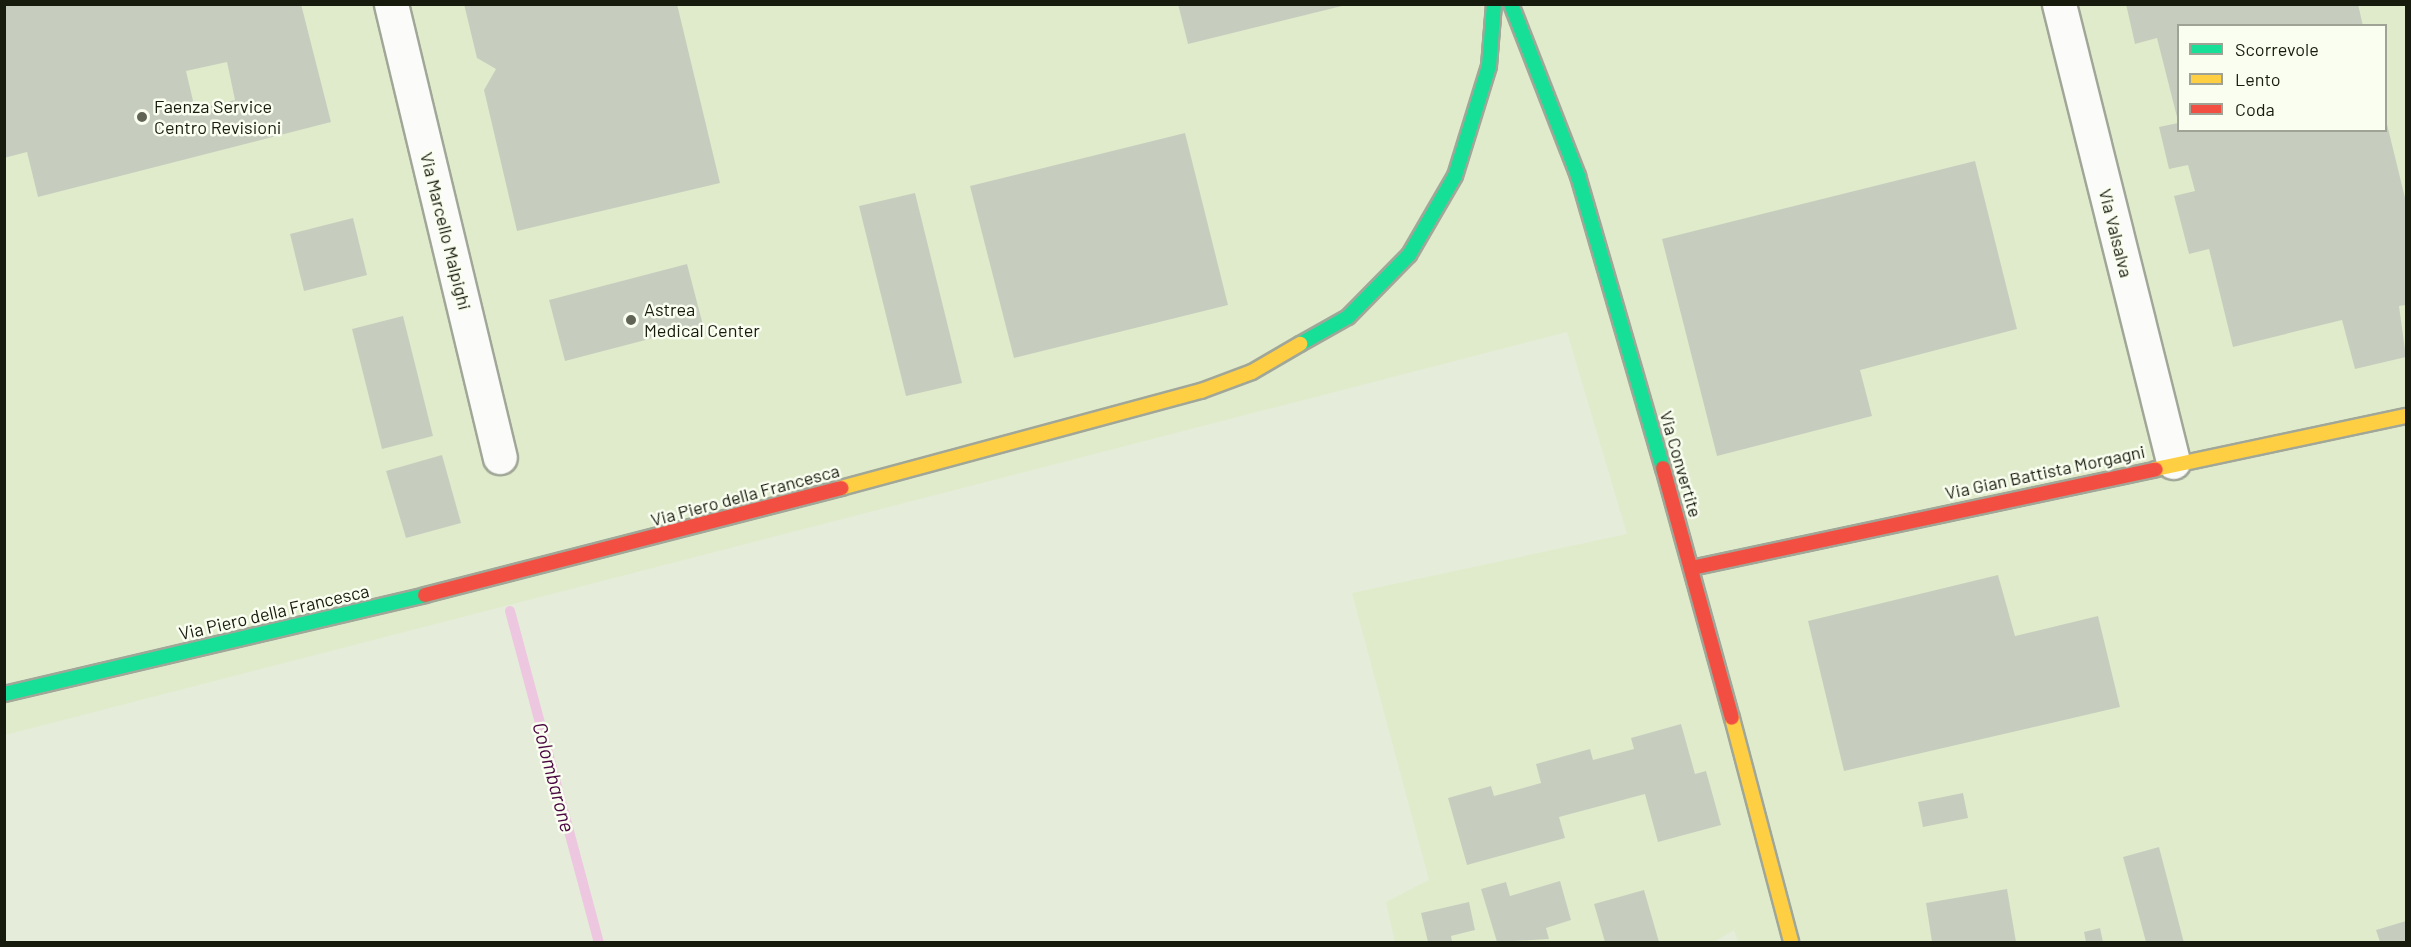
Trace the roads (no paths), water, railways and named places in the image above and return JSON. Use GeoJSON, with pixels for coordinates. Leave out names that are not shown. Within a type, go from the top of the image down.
{"type":"FeatureCollection","features":[{"type":"Feature","properties":{"kind":"main road","name":"Via Piero della Francesca"},"geometry":{"type":"LineString","coordinates":[[4,694],[571,561],[1201,392],[1306,345],[1348,317],[1409,255],[1435,215],[1480,103],[1494,4]]}},
{"type":"Feature","properties":{"kind":"main road","name":"Via Convertite"},"geometry":{"type":"LineString","coordinates":[[1511,4],[1578,176],[1692,568],[1791,942]]}},
{"type":"Feature","properties":{"kind":"main road","name":"Via Gian Battista Morgagni"},"geometry":{"type":"LineString","coordinates":[[1692,568],[2173,462],[2406,416]]}},
{"type":"Feature","properties":{"kind":"street","name":"Via Marcello Malpighi"},"geometry":{"type":"LineString","coordinates":[[391,4],[500,458]]}},
{"type":"Feature","properties":{"kind":"street","name":"Via Valsalva"},"geometry":{"type":"LineString","coordinates":[[2059,4],[2173,462]]}},
{"type":"Feature","properties":{"kind":"waterway","name":"Colombarone"},"geometry":{"type":"LineString","coordinates":[[510,611],[599,942]]}},
{"type":"Feature","properties":{"kind":"place","name":"Faenza Service Centro Revisioni"},"geometry":{"type":"Point","coordinates":[142,117]}},
{"type":"Feature","properties":{"kind":"place","name":"Astrea Medical Center"},"geometry":{"type":"Point","coordinates":[631,320]}}]}
